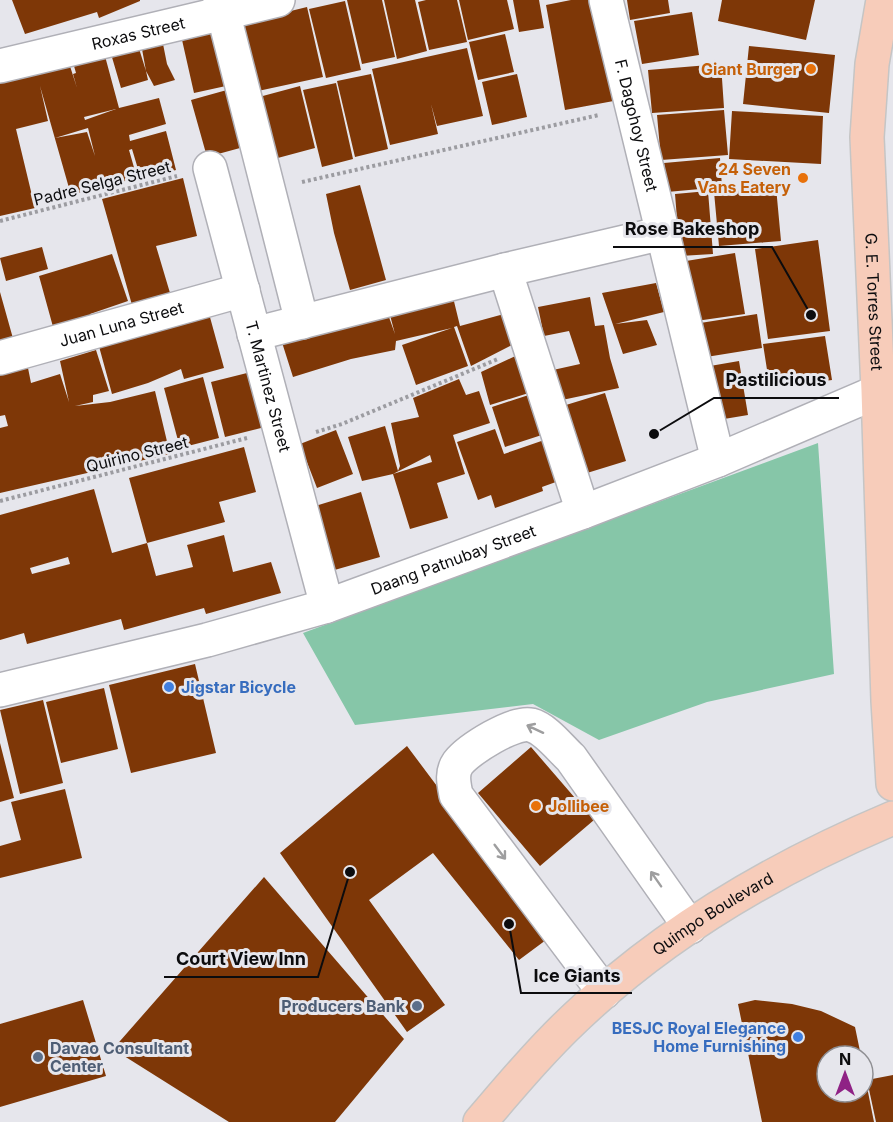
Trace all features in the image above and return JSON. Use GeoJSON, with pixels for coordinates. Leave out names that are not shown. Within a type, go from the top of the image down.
{"type":"FeatureCollection","features":[{"type":"Feature","properties":{"kind":"main road","name":"G. E. Torres Street"},"geometry":{"type":"LineString","coordinates":[[883,0],[872,64],[867,137],[886,387],[893,784]]}},
{"type":"Feature","properties":{"kind":"main road","name":"Quimpo Boulevard"},"geometry":{"type":"LineString","coordinates":[[480,1122],[547,1045],[604,992],[690,927],[782,869],[893,818]]}},
{"type":"Feature","properties":{"kind":"street","name":"Roxas Street"},"geometry":{"type":"LineString","coordinates":[[0,66],[222,6],[278,0]]}},
{"type":"Feature","properties":{"kind":"street","name":"F. Dagohoy Street"},"geometry":{"type":"LineString","coordinates":[[606,0],[718,460]]}},
{"type":"Feature","properties":{"kind":"street"},"geometry":{"type":"LineString","coordinates":[[222,6],[302,322]]}},
{"type":"Feature","properties":{"kind":"street","name":"T. Martinez Street"},"geometry":{"type":"LineString","coordinates":[[210,168],[327,606]]}},
{"type":"Feature","properties":{"kind":"street"},"geometry":{"type":"LineString","coordinates":[[254,334],[505,270],[663,233]]}},
{"type":"Feature","properties":{"kind":"street"},"geometry":{"type":"LineString","coordinates":[[505,270],[584,512]]}},
{"type":"Feature","properties":{"kind":"street","name":"Juan Luna Street"},"geometry":{"type":"LineString","coordinates":[[0,358],[243,290]]}},
{"type":"Feature","properties":{"kind":"street","name":"Daang Patnubay Street"},"geometry":{"type":"LineString","coordinates":[[0,690],[207,640],[327,606],[584,512],[718,460],[886,387]]}},
{"type":"Feature","properties":{"kind":"street"},"geometry":{"type":"LineString","coordinates":[[604,992],[456,795],[453,783],[454,772],[458,763],[473,750],[514,726],[524,724],[535,726],[548,736],[571,758],[690,927]]}},
{"type":"Feature","properties":{"kind":"path"},"geometry":{"type":"LineString","coordinates":[[268,190],[632,107]]}},
{"type":"Feature","properties":{"kind":"path","name":"Padre Selga Street"},"geometry":{"type":"LineString","coordinates":[[0,221],[210,168]]}},
{"type":"Feature","properties":{"kind":"path","name":"Quirino Street"},"geometry":{"type":"LineString","coordinates":[[0,501],[342,424],[528,345]]}},
{"type":"Feature","properties":{"kind":"green space"},"geometry":{"type":"Polygon","coordinates":[[[818,443],[834,674],[707,702],[599,740],[533,704],[355,725],[303,633],[818,443]]]}},
{"type":"Feature","properties":{"kind":"building"},"geometry":{"type":"Polygon","coordinates":[[[12,0],[140,1],[99,18],[97,12],[25,34],[12,0]]]}},
{"type":"Feature","properties":{"kind":"building"},"geometry":{"type":"Polygon","coordinates":[[[347,0],[382,0],[395,57],[362,64],[347,0]]]}},
{"type":"Feature","properties":{"kind":"building"},"geometry":{"type":"Polygon","coordinates":[[[384,0],[415,0],[427,51],[397,59],[384,0]]]}},
{"type":"Feature","properties":{"kind":"building"},"geometry":{"type":"Polygon","coordinates":[[[457,0],[467,42],[429,50],[418,2],[457,0]]]}},
{"type":"Feature","properties":{"kind":"building"},"geometry":{"type":"Polygon","coordinates":[[[459,0],[507,0],[514,29],[468,40],[459,0]]]}},
{"type":"Feature","properties":{"kind":"building"},"geometry":{"type":"Polygon","coordinates":[[[513,0],[539,0],[544,28],[519,32],[513,0]]]}},
{"type":"Feature","properties":{"kind":"building"},"geometry":{"type":"Polygon","coordinates":[[[571,0],[600,0],[619,100],[565,110],[546,5],[571,0]]]}},
{"type":"Feature","properties":{"kind":"building"},"geometry":{"type":"Polygon","coordinates":[[[627,0],[668,0],[670,13],[630,20],[627,0]]]}},
{"type":"Feature","properties":{"kind":"building"},"geometry":{"type":"Polygon","coordinates":[[[722,0],[815,0],[806,40],[718,21],[722,0]]]}},
{"type":"Feature","properties":{"kind":"building"},"geometry":{"type":"Polygon","coordinates":[[[345,1],[361,70],[326,78],[309,9],[345,1]]]}},
{"type":"Feature","properties":{"kind":"building"},"geometry":{"type":"Polygon","coordinates":[[[307,7],[323,77],[258,91],[242,23],[307,7]]]}},
{"type":"Feature","properties":{"kind":"building"},"geometry":{"type":"Polygon","coordinates":[[[692,12],[699,55],[642,64],[634,21],[692,12]]]}},
{"type":"Feature","properties":{"kind":"building"},"geometry":{"type":"Polygon","coordinates":[[[220,21],[235,84],[194,93],[180,31],[220,21]]]}},
{"type":"Feature","properties":{"kind":"building"},"geometry":{"type":"Polygon","coordinates":[[[161,34],[167,64],[175,80],[154,86],[146,71],[140,38],[161,34]]]}},
{"type":"Feature","properties":{"kind":"building"},"geometry":{"type":"Polygon","coordinates":[[[505,34],[514,72],[478,80],[469,42],[505,34]]]}},
{"type":"Feature","properties":{"kind":"building"},"geometry":{"type":"Polygon","coordinates":[[[136,39],[148,80],[121,88],[109,47],[136,39]]]}},
{"type":"Feature","properties":{"kind":"building"},"geometry":{"type":"Polygon","coordinates":[[[102,45],[119,108],[159,98],[166,124],[129,135],[130,141],[166,131],[176,170],[141,179],[132,149],[129,150],[137,178],[71,195],[40,86],[48,121],[16,129],[35,208],[0,216],[0,75],[69,63],[77,88],[73,74],[76,73],[70,52],[102,45]],[[116,109],[84,117],[85,120],[116,109]],[[88,128],[55,138],[87,132],[95,156],[88,128]]]}},
{"type":"Feature","properties":{"kind":"building"},"geometry":{"type":"Polygon","coordinates":[[[749,46],[835,55],[829,113],[743,104],[749,46]]]}},
{"type":"Feature","properties":{"kind":"building"},"geometry":{"type":"Polygon","coordinates":[[[467,48],[483,116],[437,126],[431,104],[438,134],[390,145],[372,69],[467,48]]]}},
{"type":"Feature","properties":{"kind":"building"},"geometry":{"type":"Polygon","coordinates":[[[721,64],[724,108],[652,113],[648,70],[721,64]]]}},
{"type":"Feature","properties":{"kind":"building"},"geometry":{"type":"Polygon","coordinates":[[[371,74],[388,149],[355,157],[337,81],[371,74]]]}},
{"type":"Feature","properties":{"kind":"building"},"geometry":{"type":"Polygon","coordinates":[[[517,74],[527,117],[492,125],[482,82],[517,74]]]}},
{"type":"Feature","properties":{"kind":"building"},"geometry":{"type":"Polygon","coordinates":[[[336,83],[353,159],[322,167],[303,90],[336,83]]]}},
{"type":"Feature","properties":{"kind":"building"},"geometry":{"type":"Polygon","coordinates":[[[300,86],[315,148],[274,159],[259,97],[300,86]]]}},
{"type":"Feature","properties":{"kind":"building"},"geometry":{"type":"Polygon","coordinates":[[[234,88],[251,145],[207,157],[191,100],[234,88]]]}},
{"type":"Feature","properties":{"kind":"building"},"geometry":{"type":"Polygon","coordinates":[[[724,110],[728,155],[661,160],[657,115],[724,110]]]}},
{"type":"Feature","properties":{"kind":"building"},"geometry":{"type":"Polygon","coordinates":[[[732,111],[823,116],[821,164],[729,159],[732,111]]]}},
{"type":"Feature","properties":{"kind":"building"},"geometry":{"type":"Polygon","coordinates":[[[720,158],[722,187],[667,192],[664,163],[720,158]]]}},
{"type":"Feature","properties":{"kind":"building"},"geometry":{"type":"Polygon","coordinates":[[[183,178],[197,236],[156,246],[173,303],[134,312],[102,199],[183,178]]]}},
{"type":"Feature","properties":{"kind":"building"},"geometry":{"type":"Polygon","coordinates":[[[360,185],[386,280],[350,290],[326,194],[360,185]]]}},
{"type":"Feature","properties":{"kind":"building"},"geometry":{"type":"Polygon","coordinates":[[[776,187],[781,241],[719,246],[714,192],[776,187]]]}},
{"type":"Feature","properties":{"kind":"building"},"geometry":{"type":"Polygon","coordinates":[[[708,191],[713,254],[680,256],[675,194],[708,191]]]}},
{"type":"Feature","properties":{"kind":"building"},"geometry":{"type":"Polygon","coordinates":[[[818,240],[830,331],[768,339],[755,249],[818,240]]]}},
{"type":"Feature","properties":{"kind":"building"},"geometry":{"type":"Polygon","coordinates":[[[42,247],[48,269],[6,281],[0,258],[42,247]]]}},
{"type":"Feature","properties":{"kind":"building"},"geometry":{"type":"Polygon","coordinates":[[[735,253],[745,314],[689,322],[680,262],[735,253]]]}},
{"type":"Feature","properties":{"kind":"building"},"geometry":{"type":"Polygon","coordinates":[[[112,254],[128,301],[90,314],[91,323],[55,334],[39,276],[112,254]]]}},
{"type":"Feature","properties":{"kind":"building"},"geometry":{"type":"Polygon","coordinates":[[[656,283],[664,312],[615,324],[647,320],[657,345],[623,354],[602,293],[656,283]]]}},
{"type":"Feature","properties":{"kind":"building"},"geometry":{"type":"Polygon","coordinates":[[[450,285],[460,326],[504,314],[518,342],[471,366],[457,326],[454,327],[468,366],[416,385],[402,345],[452,328],[396,341],[395,350],[351,359],[293,377],[279,333],[385,306],[395,334],[386,300],[450,285]]]}},
{"type":"Feature","properties":{"kind":"building"},"geometry":{"type":"Polygon","coordinates":[[[0,292],[14,342],[0,345],[0,292]]]}},
{"type":"Feature","properties":{"kind":"building"},"geometry":{"type":"Polygon","coordinates":[[[590,297],[595,326],[604,325],[610,358],[619,388],[562,400],[553,370],[580,364],[569,331],[544,336],[538,307],[590,297]]]}},
{"type":"Feature","properties":{"kind":"building"},"geometry":{"type":"Polygon","coordinates":[[[208,310],[224,368],[184,379],[181,369],[148,383],[112,394],[97,339],[208,310]]]}},
{"type":"Feature","properties":{"kind":"building"},"geometry":{"type":"Polygon","coordinates":[[[757,314],[762,348],[700,358],[694,324],[757,314]]]}},
{"type":"Feature","properties":{"kind":"building"},"geometry":{"type":"Polygon","coordinates":[[[825,336],[832,380],[770,389],[763,344],[825,336]]]}},
{"type":"Feature","properties":{"kind":"building"},"geometry":{"type":"Polygon","coordinates":[[[96,350],[109,391],[93,395],[93,402],[75,406],[110,402],[155,391],[170,454],[0,493],[0,428],[8,426],[5,415],[0,416],[0,365],[26,358],[31,383],[60,374],[69,402],[60,361],[96,350]]]}},
{"type":"Feature","properties":{"kind":"building"},"geometry":{"type":"Polygon","coordinates":[[[524,352],[535,391],[490,405],[481,372],[524,352]]]}},
{"type":"Feature","properties":{"kind":"building"},"geometry":{"type":"Polygon","coordinates":[[[739,361],[748,415],[718,420],[710,366],[739,361]]]}},
{"type":"Feature","properties":{"kind":"building"},"geometry":{"type":"Polygon","coordinates":[[[251,372],[265,427],[225,437],[211,382],[251,372]]]}},
{"type":"Feature","properties":{"kind":"building"},"geometry":{"type":"Polygon","coordinates":[[[203,377],[219,438],[180,448],[164,388],[203,377]]]}},
{"type":"Feature","properties":{"kind":"building"},"geometry":{"type":"Polygon","coordinates":[[[459,379],[466,395],[479,391],[490,423],[453,435],[465,474],[437,483],[448,518],[410,529],[393,474],[362,481],[348,437],[385,426],[398,471],[400,466],[391,423],[419,417],[413,398],[459,379]],[[430,455],[393,474],[432,462],[430,455]]]}},
{"type":"Feature","properties":{"kind":"building"},"geometry":{"type":"Polygon","coordinates":[[[541,391],[554,431],[505,447],[492,407],[541,391]]]}},
{"type":"Feature","properties":{"kind":"building"},"geometry":{"type":"Polygon","coordinates":[[[605,393],[626,461],[587,473],[566,405],[605,393]]]}},
{"type":"Feature","properties":{"kind":"building"},"geometry":{"type":"Polygon","coordinates":[[[495,429],[504,454],[553,437],[567,478],[542,487],[543,491],[495,508],[491,495],[478,500],[457,442],[495,429]]]}},
{"type":"Feature","properties":{"kind":"building"},"geometry":{"type":"Polygon","coordinates":[[[336,430],[353,474],[317,488],[300,444],[336,430]]]}},
{"type":"Feature","properties":{"kind":"building"},"geometry":{"type":"Polygon","coordinates":[[[244,447],[256,492],[219,502],[225,522],[147,543],[129,478],[244,447]]]}},
{"type":"Feature","properties":{"kind":"building"},"geometry":{"type":"Polygon","coordinates":[[[94,489],[112,553],[147,543],[156,576],[193,567],[187,545],[224,535],[233,572],[271,562],[281,593],[206,614],[204,608],[124,630],[121,619],[27,644],[24,633],[0,640],[0,515],[94,489]],[[68,557],[30,568],[32,574],[70,564],[68,557]]]}},
{"type":"Feature","properties":{"kind":"building"},"geometry":{"type":"Polygon","coordinates":[[[361,492],[380,557],[331,571],[312,507],[361,492]]]}},
{"type":"Feature","properties":{"kind":"building"},"geometry":{"type":"Polygon","coordinates":[[[195,664],[216,753],[131,773],[109,685],[195,664]]]}},
{"type":"Feature","properties":{"kind":"building"},"geometry":{"type":"Polygon","coordinates":[[[104,688],[118,749],[61,763],[46,702],[104,688]]]}},
{"type":"Feature","properties":{"kind":"building"},"geometry":{"type":"Polygon","coordinates":[[[43,700],[63,783],[20,794],[0,710],[43,700]]]}},
{"type":"Feature","properties":{"kind":"building"},"geometry":{"type":"Polygon","coordinates":[[[0,743],[14,798],[0,802],[0,743]]]}},
{"type":"Feature","properties":{"kind":"building"},"geometry":{"type":"Polygon","coordinates":[[[407,746],[550,937],[519,960],[433,853],[369,900],[445,1005],[407,1032],[280,853],[407,746]]]}},
{"type":"Feature","properties":{"kind":"building","name":"Jollibee"},"geometry":{"type":"Polygon","coordinates":[[[531,747],[594,820],[540,866],[478,793],[531,747]]]}},
{"type":"Feature","properties":{"kind":"building"},"geometry":{"type":"Polygon","coordinates":[[[65,789],[82,858],[0,878],[0,846],[21,840],[11,802],[65,789]]]}},
{"type":"Feature","properties":{"kind":"building"},"geometry":{"type":"Polygon","coordinates":[[[264,877],[404,1039],[335,1122],[229,1122],[113,1049],[264,877]]]}},
{"type":"Feature","properties":{"kind":"building"},"geometry":{"type":"Polygon","coordinates":[[[83,1000],[106,1076],[0,1107],[0,1024],[83,1000]]]}},
{"type":"Feature","properties":{"kind":"building"},"geometry":{"type":"Polygon","coordinates":[[[755,1000],[792,1004],[821,1011],[855,1027],[859,1044],[815,1044],[815,1104],[870,1104],[874,1122],[762,1122],[738,1004],[755,1000]]]}},
{"type":"Feature","properties":{"kind":"building"},"geometry":{"type":"Polygon","coordinates":[[[893,1075],[893,1122],[876,1122],[872,1104],[875,1104],[875,1078],[893,1075]]]}},
{"type":"Feature","properties":{"kind":"place","name":"Giant Burger"},"geometry":{"type":"Point","coordinates":[811,69]}},
{"type":"Feature","properties":{"kind":"place","name":"24 Seven Vans Eatery"},"geometry":{"type":"Point","coordinates":[803,178]}},
{"type":"Feature","properties":{"kind":"place","name":"Rose Bakeshop"},"geometry":{"type":"Point","coordinates":[811,315]}},
{"type":"Feature","properties":{"kind":"place","name":"Pastilicious"},"geometry":{"type":"Point","coordinates":[654,434]}},
{"type":"Feature","properties":{"kind":"place","name":"Jigstar Bicycle"},"geometry":{"type":"Point","coordinates":[169,687]}},
{"type":"Feature","properties":{"kind":"place","name":"Jollibee"},"geometry":{"type":"Point","coordinates":[536,806]}},
{"type":"Feature","properties":{"kind":"place","name":"Court View Inn"},"geometry":{"type":"Point","coordinates":[350,872]}},
{"type":"Feature","properties":{"kind":"place","name":"Ice Giants"},"geometry":{"type":"Point","coordinates":[509,924]}},
{"type":"Feature","properties":{"kind":"place","name":"Producers Bank"},"geometry":{"type":"Point","coordinates":[417,1006]}},
{"type":"Feature","properties":{"kind":"place","name":"BESJC Royal Elegance Home Furnishing"},"geometry":{"type":"Point","coordinates":[798,1037]}},
{"type":"Feature","properties":{"kind":"place","name":"Davao Consultant Center"},"geometry":{"type":"Point","coordinates":[38,1057]}}]}
